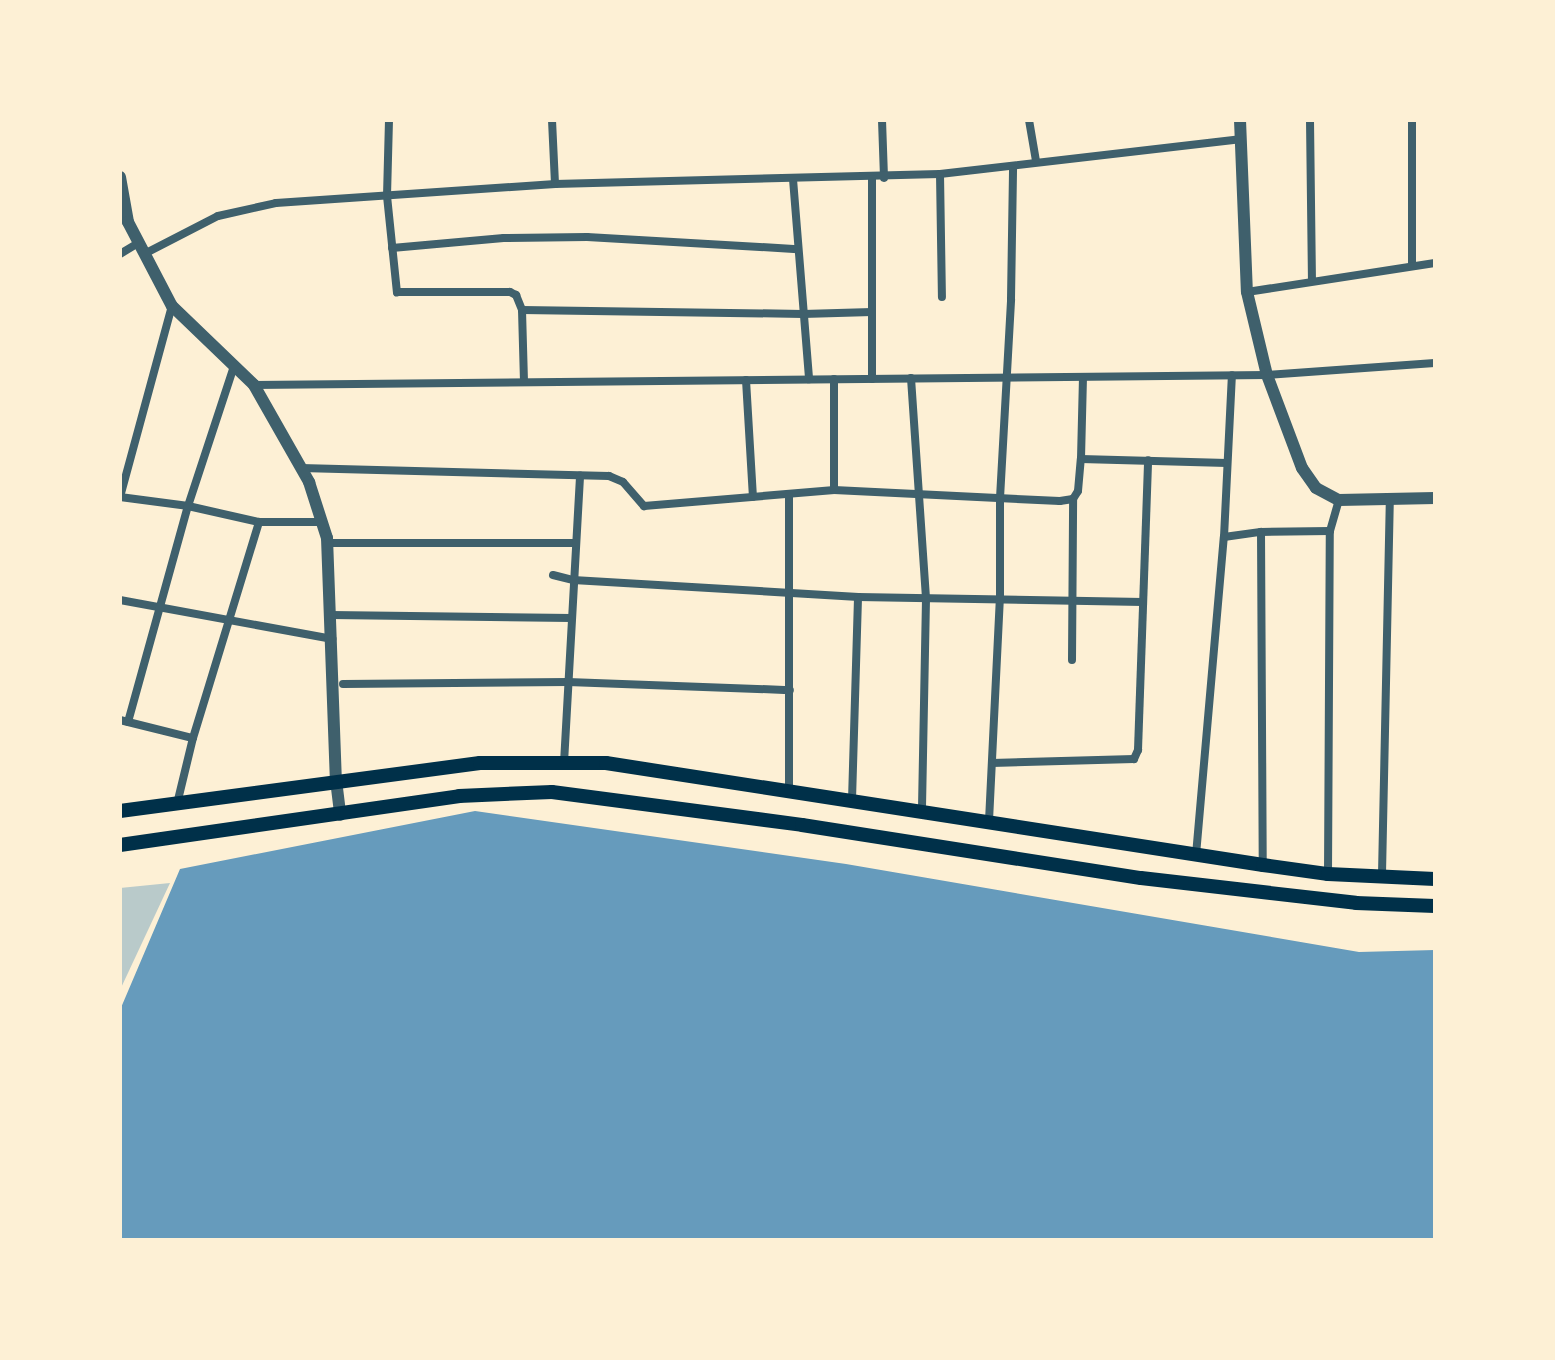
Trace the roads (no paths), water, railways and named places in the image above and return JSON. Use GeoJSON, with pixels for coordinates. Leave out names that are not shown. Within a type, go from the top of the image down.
{"type":"FeatureCollection","features":[{"type":"Feature","properties":{"kind":"main road"},"geometry":{"type":"LineString","coordinates":[[120,811],[480,763],[606,763],[1263,865],[1328,874],[1382,874],[1435,879]]}},
{"type":"Feature","properties":{"kind":"main road"},"geometry":{"type":"LineString","coordinates":[[120,845],[459,796],[552,792],[802,825],[1141,878],[1356,903],[1435,906]]}},
{"type":"Feature","properties":{"kind":"street"},"geometry":{"type":"LineString","coordinates":[[389,120],[387,196],[397,292],[510,292],[516,295],[522,310],[524,382]]}},
{"type":"Feature","properties":{"kind":"street"},"geometry":{"type":"LineString","coordinates":[[552,120],[555,184]]}},
{"type":"Feature","properties":{"kind":"street"},"geometry":{"type":"LineString","coordinates":[[882,120],[884,178]]}},
{"type":"Feature","properties":{"kind":"street"},"geometry":{"type":"LineString","coordinates":[[1029,120],[1036,161]]}},
{"type":"Feature","properties":{"kind":"street"},"geometry":{"type":"LineString","coordinates":[[1240,120],[1247,292],[1267,375],[1302,468],[1316,488],[1339,500],[1435,498]]}},
{"type":"Feature","properties":{"kind":"street"},"geometry":{"type":"LineString","coordinates":[[1310,120],[1312,281]]}},
{"type":"Feature","properties":{"kind":"street"},"geometry":{"type":"LineString","coordinates":[[1412,120],[1412,265]]}},
{"type":"Feature","properties":{"kind":"street"},"geometry":{"type":"LineString","coordinates":[[120,254],[141,249],[218,216],[276,203],[555,184],[872,179],[1013,168],[1036,161],[1242,139]]}},
{"type":"Feature","properties":{"kind":"street"},"geometry":{"type":"LineString","coordinates":[[989,821],[1000,600],[1000,498],[1011,299],[1013,168]]}},
{"type":"Feature","properties":{"kind":"street"},"geometry":{"type":"LineString","coordinates":[[940,174],[942,297]]}},
{"type":"Feature","properties":{"kind":"street"},"geometry":{"type":"LineString","coordinates":[[793,179],[809,379]]}},
{"type":"Feature","properties":{"kind":"street"},"geometry":{"type":"LineString","coordinates":[[872,179],[872,379]]}},
{"type":"Feature","properties":{"kind":"street"},"geometry":{"type":"LineString","coordinates":[[120,182],[128,222],[172,306],[233,369],[254,385],[301,468],[322,522],[327,543],[340,815]]}},
{"type":"Feature","properties":{"kind":"street"},"geometry":{"type":"LineString","coordinates":[[392,248],[504,238],[587,237],[798,249]]}},
{"type":"Feature","properties":{"kind":"street"},"geometry":{"type":"LineString","coordinates":[[1247,292],[1435,263]]}},
{"type":"Feature","properties":{"kind":"street"},"geometry":{"type":"LineString","coordinates":[[172,306],[120,497],[188,506],[259,522],[322,522]]}},
{"type":"Feature","properties":{"kind":"street"},"geometry":{"type":"LineString","coordinates":[[522,310],[872,312]]}},
{"type":"Feature","properties":{"kind":"street"},"geometry":{"type":"LineString","coordinates":[[254,385],[1267,375],[1435,363]]}},
{"type":"Feature","properties":{"kind":"street"},"geometry":{"type":"LineString","coordinates":[[193,738],[124,721],[188,506],[233,369]]}},
{"type":"Feature","properties":{"kind":"street"},"geometry":{"type":"LineString","coordinates":[[1196,855],[1224,537],[1232,375]]}},
{"type":"Feature","properties":{"kind":"street"},"geometry":{"type":"LineString","coordinates":[[1072,660],[1073,499],[1078,491],[1081,459],[1083,377]]}},
{"type":"Feature","properties":{"kind":"street"},"geometry":{"type":"LineString","coordinates":[[911,378],[926,599],[922,811]]}},
{"type":"Feature","properties":{"kind":"street"},"geometry":{"type":"LineString","coordinates":[[834,379],[834,490]]}},
{"type":"Feature","properties":{"kind":"street"},"geometry":{"type":"LineString","coordinates":[[746,380],[753,497]]}},
{"type":"Feature","properties":{"kind":"street"},"geometry":{"type":"LineString","coordinates":[[1081,459],[1227,463]]}},
{"type":"Feature","properties":{"kind":"street"},"geometry":{"type":"LineString","coordinates":[[992,763],[1134,759],[1138,750],[1148,460]]}},
{"type":"Feature","properties":{"kind":"street"},"geometry":{"type":"LineString","coordinates":[[301,468],[614,477],[644,506],[834,490],[1073,499]]}},
{"type":"Feature","properties":{"kind":"street"},"geometry":{"type":"LineString","coordinates":[[564,763],[580,475]]}},
{"type":"Feature","properties":{"kind":"street"},"geometry":{"type":"LineString","coordinates":[[789,494],[789,791]]}},
{"type":"Feature","properties":{"kind":"street"},"geometry":{"type":"LineString","coordinates":[[1382,874],[1390,497]]}},
{"type":"Feature","properties":{"kind":"street"},"geometry":{"type":"LineString","coordinates":[[1328,874],[1330,531],[1339,500]]}},
{"type":"Feature","properties":{"kind":"street"},"geometry":{"type":"LineString","coordinates":[[177,804],[193,738],[259,522]]}},
{"type":"Feature","properties":{"kind":"street"},"geometry":{"type":"LineString","coordinates":[[1224,537],[1261,532],[1330,531]]}},
{"type":"Feature","properties":{"kind":"street"},"geometry":{"type":"LineString","coordinates":[[1261,532],[1263,865]]}},
{"type":"Feature","properties":{"kind":"street"},"geometry":{"type":"LineString","coordinates":[[327,543],[574,543]]}},
{"type":"Feature","properties":{"kind":"street"},"geometry":{"type":"LineString","coordinates":[[553,575],[573,580],[858,597],[1143,602]]}},
{"type":"Feature","properties":{"kind":"street"},"geometry":{"type":"LineString","coordinates":[[852,800],[858,597]]}},
{"type":"Feature","properties":{"kind":"street"},"geometry":{"type":"LineString","coordinates":[[120,600],[332,639]]}},
{"type":"Feature","properties":{"kind":"street"},"geometry":{"type":"LineString","coordinates":[[331,615],[571,618]]}},
{"type":"Feature","properties":{"kind":"street"},"geometry":{"type":"LineString","coordinates":[[343,684],[568,682],[790,690]]}},
{"type":"Feature","properties":{"kind":"water"},"geometry":{"type":"Polygon","coordinates":[[[475,811],[846,864],[1359,952],[1435,950],[1435,1240],[120,1240],[120,1010],[180,869],[475,811]]]}}]}
